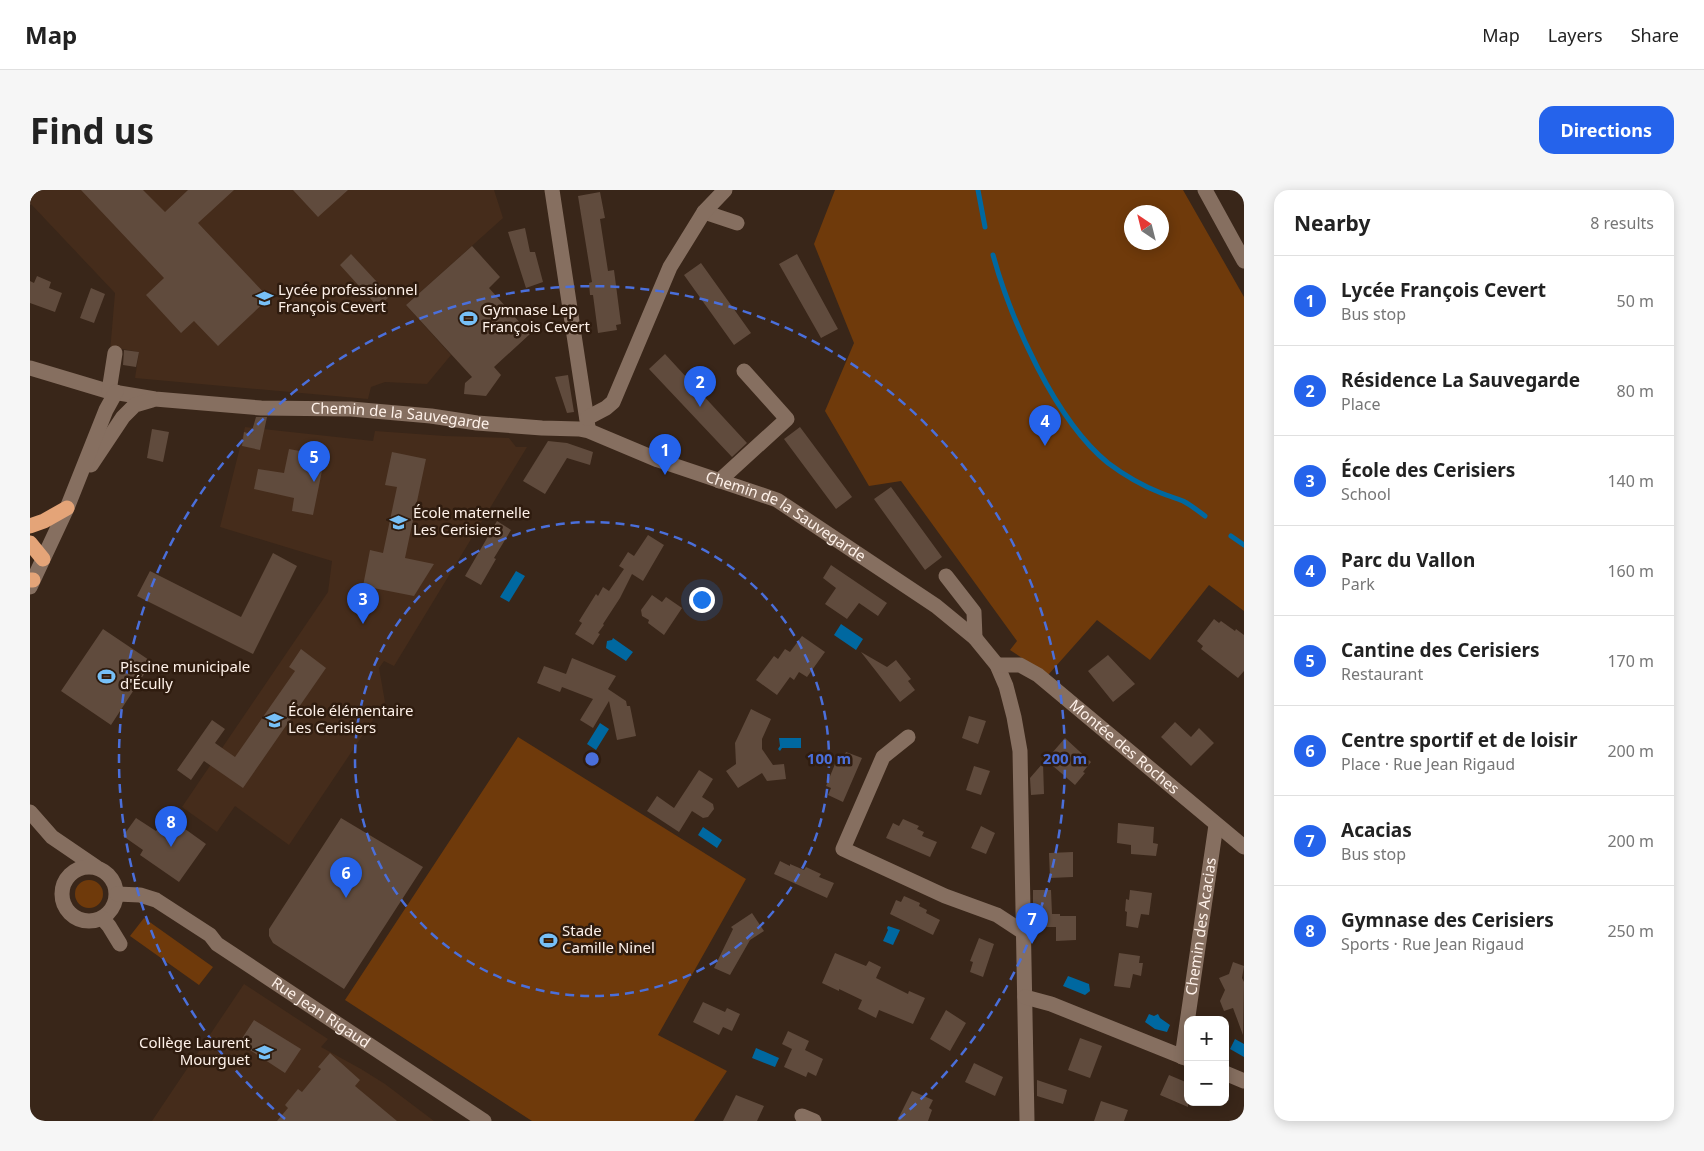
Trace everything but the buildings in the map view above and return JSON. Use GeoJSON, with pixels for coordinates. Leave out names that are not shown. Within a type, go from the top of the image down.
{"type":"FeatureCollection","features":[{"type":"Feature","properties":{"kind":"highway"},"geometry":{"type":"LineString","coordinates":[[30,526],[44,521],[67,508]]}},
{"type":"Feature","properties":{"kind":"highway"},"geometry":{"type":"LineString","coordinates":[[30,543],[43,559]]}},
{"type":"Feature","properties":{"kind":"street"},"geometry":{"type":"LineString","coordinates":[[552,190],[575,351],[588,425]]}},
{"type":"Feature","properties":{"kind":"street"},"geometry":{"type":"LineString","coordinates":[[588,425],[612,402],[670,267],[704,212],[725,190]]}},
{"type":"Feature","properties":{"kind":"street"},"geometry":{"type":"LineString","coordinates":[[1205,190],[1244,260]]}},
{"type":"Feature","properties":{"kind":"street"},"geometry":{"type":"LineString","coordinates":[[704,212],[738,223]]}},
{"type":"Feature","properties":{"kind":"street"},"geometry":{"type":"LineString","coordinates":[[31,582],[67,508],[106,410],[112,392],[115,353]]}},
{"type":"Feature","properties":{"kind":"street","name":"Chemin de la Sauvegarde"},"geometry":{"type":"LineString","coordinates":[[30,368],[112,392],[155,399],[261,408],[351,409],[431,416],[477,423],[588,425],[650,457],[777,500],[936,606],[975,638],[997,665],[1006,686],[1014,717],[1020,751],[1027,1121]]}},
{"type":"Feature","properties":{"kind":"street"},"geometry":{"type":"LineString","coordinates":[[718,480],[787,419],[744,371]]}},
{"type":"Feature","properties":{"kind":"street"},"geometry":{"type":"LineString","coordinates":[[67,508],[122,417],[135,405],[155,399]]}},
{"type":"Feature","properties":{"kind":"street"},"geometry":{"type":"LineString","coordinates":[[946,576],[974,612],[975,638]]}},
{"type":"Feature","properties":{"kind":"street","name":"Montée des Roches"},"geometry":{"type":"LineString","coordinates":[[997,665],[1020,665],[1038,675],[1244,847]]}},
{"type":"Feature","properties":{"kind":"street"},"geometry":{"type":"LineString","coordinates":[[908,737],[883,756],[843,849],[944,896],[997,915],[1023,932]]}},
{"type":"Feature","properties":{"kind":"street"},"geometry":{"type":"LineString","coordinates":[[30,812],[52,836],[66,860],[68,876]]}},
{"type":"Feature","properties":{"kind":"street","name":"Chemin des Acacias"},"geometry":{"type":"LineString","coordinates":[[1191,1016],[1216,825]]}},
{"type":"Feature","properties":{"kind":"street"},"geometry":{"type":"LineString","coordinates":[[52,836],[109,875],[114,881],[116,894],[109,913],[102,918],[88,921],[80,920],[68,912],[61,898],[61,890],[68,876],[80,867],[96,867]]}},
{"type":"Feature","properties":{"kind":"street","name":"Rue Jean Rigaud"},"geometry":{"type":"LineString","coordinates":[[116,894],[140,895],[161,902],[210,935],[217,944],[484,1121]]}},
{"type":"Feature","properties":{"kind":"street"},"geometry":{"type":"LineString","coordinates":[[102,918],[120,944]]}},
{"type":"Feature","properties":{"kind":"street","name":"Chemin des Acacias"},"geometry":{"type":"LineString","coordinates":[[1025,997],[1051,1004],[1184,1058]]}},
{"type":"Feature","properties":{"kind":"street"},"geometry":{"type":"LineString","coordinates":[[1229,1075],[1244,1081]]}},
{"type":"Feature","properties":{"kind":"street"},"geometry":{"type":"LineString","coordinates":[[445,1096],[464,1119]]}},
{"type":"Feature","properties":{"kind":"shaded area","name":"Lycée professionnel François Cevert"},"geometry":{"type":"Polygon","coordinates":[[[30,190],[494,190],[503,218],[406,305],[451,355],[427,384],[385,382],[371,387],[368,399],[135,378],[139,352],[122,349],[121,353],[110,352],[115,293],[30,203],[30,190]]]}},
{"type":"Feature","properties":{"kind":"shaded area"},"geometry":{"type":"Polygon","coordinates":[[[835,190],[1183,190],[1244,297],[1244,611],[1209,585],[1150,660],[1097,620],[1048,675],[1010,650],[1017,641],[901,481],[869,486],[825,411],[854,343],[814,244],[835,190]]]}},
{"type":"Feature","properties":{"kind":"shaded area"},"geometry":{"type":"Polygon","coordinates":[[[245,427],[373,441],[375,431],[509,438],[516,447],[527,447],[394,666],[384,661],[379,668],[385,702],[289,845],[235,806],[217,832],[182,807],[328,592],[332,561],[220,527],[245,427]]]}},
{"type":"Feature","properties":{"kind":"shaded area","name":"Stade Camille Ninel"},"geometry":{"type":"Polygon","coordinates":[[[518,737],[746,879],[658,1035],[727,1071],[694,1121],[532,1121],[345,1000],[518,737]]]}},
{"type":"Feature","properties":{"kind":"shaded area"},"geometry":{"type":"Polygon","coordinates":[[[89,880],[99,884],[103,894],[99,904],[89,908],[79,904],[75,894],[79,884],[89,880]]]}},
{"type":"Feature","properties":{"kind":"shaded area"},"geometry":{"type":"Polygon","coordinates":[[[144,918],[213,967],[199,985],[130,936],[144,918]]]}},
{"type":"Feature","properties":{"kind":"shaded area","name":"Collège Laurent Mourguet"},"geometry":{"type":"Polygon","coordinates":[[[244,984],[328,1039],[321,1047],[385,1084],[434,1121],[152,1121],[244,984]]]}},
{"type":"Feature","properties":{"kind":"water"},"geometry":{"type":"Polygon","coordinates":[[[516,571],[525,576],[509,602],[500,597],[516,571]]]}},
{"type":"Feature","properties":{"kind":"water"},"geometry":{"type":"Polygon","coordinates":[[[841,624],[863,639],[856,650],[834,635],[841,624]]]}},
{"type":"Feature","properties":{"kind":"water"},"geometry":{"type":"Polygon","coordinates":[[[613,638],[633,652],[626,661],[606,648],[607,641],[613,638]]]}},
{"type":"Feature","properties":{"kind":"water"},"geometry":{"type":"Polygon","coordinates":[[[600,723],[609,729],[596,750],[587,744],[600,723]]]}},
{"type":"Feature","properties":{"kind":"water"},"geometry":{"type":"Polygon","coordinates":[[[779,738],[801,738],[801,748],[782,748],[780,751],[778,749],[780,746],[779,738]]]}},
{"type":"Feature","properties":{"kind":"water"},"geometry":{"type":"Polygon","coordinates":[[[703,827],[722,840],[717,848],[698,835],[703,827]]]}},
{"type":"Feature","properties":{"kind":"water"},"geometry":{"type":"Polygon","coordinates":[[[888,926],[900,930],[893,945],[883,941],[888,926]]]}},
{"type":"Feature","properties":{"kind":"water"},"geometry":{"type":"Polygon","coordinates":[[[1068,976],[1089,984],[1090,991],[1085,995],[1063,986],[1068,976]]]}},
{"type":"Feature","properties":{"kind":"water"},"geometry":{"type":"Polygon","coordinates":[[[1149,1014],[1154,1016],[1158,1014],[1160,1018],[1170,1025],[1167,1032],[1155,1029],[1145,1022],[1149,1014]]]}},
{"type":"Feature","properties":{"kind":"water"},"geometry":{"type":"Polygon","coordinates":[[[1235,1039],[1244,1044],[1244,1057],[1230,1049],[1235,1039]]]}},
{"type":"Feature","properties":{"kind":"water"},"geometry":{"type":"Polygon","coordinates":[[[756,1048],[779,1058],[775,1067],[752,1058],[756,1048]]]}},
{"type":"Feature","properties":{"kind":"waterway"},"geometry":{"type":"LineString","coordinates":[[978,190],[985,227]]}},
{"type":"Feature","properties":{"kind":"waterway"},"geometry":{"type":"LineString","coordinates":[[993,255],[1023,338],[1037,367],[1070,422],[1108,463],[1141,484],[1183,501],[1205,516]]}},
{"type":"Feature","properties":{"kind":"waterway"},"geometry":{"type":"LineString","coordinates":[[1231,536],[1244,545]]}},
{"type":"Feature","properties":{"kind":"place","name":"Lycée professionnel François Cevert"},"geometry":{"type":"Point","coordinates":[264,299]}},
{"type":"Feature","properties":{"kind":"place","name":"Gymnase Lep François Cevert"},"geometry":{"type":"Point","coordinates":[468,319]}},
{"type":"Feature","properties":{"kind":"place","name":"Résidence La Sauvegarde"},"geometry":{"type":"Point","coordinates":[700,407]}},
{"type":"Feature","properties":{"kind":"place","name":"Parc du Vallon"},"geometry":{"type":"Point","coordinates":[1045,446]}},
{"type":"Feature","properties":{"kind":"place","name":"Lycée François Cevert"},"geometry":{"type":"Point","coordinates":[665,475]}},
{"type":"Feature","properties":{"kind":"place","name":"Cantine des Cerisiers"},"geometry":{"type":"Point","coordinates":[314,482]}},
{"type":"Feature","properties":{"kind":"place","name":"École maternelle Les Cerisiers"},"geometry":{"type":"Point","coordinates":[399,522]}},
{"type":"Feature","properties":{"kind":"place","name":"École des Cerisiers"},"geometry":{"type":"Point","coordinates":[363,624]}},
{"type":"Feature","properties":{"kind":"place","name":"Piscine municipale d'Écully"},"geometry":{"type":"Point","coordinates":[106,676]}},
{"type":"Feature","properties":{"kind":"place","name":"École élémentaire Les Cerisiers"},"geometry":{"type":"Point","coordinates":[274,720]}},
{"type":"Feature","properties":{"kind":"place","name":"Gymnase des Cerisiers"},"geometry":{"type":"Point","coordinates":[171,847]}},
{"type":"Feature","properties":{"kind":"place","name":"Centre sportif et de loisir"},"geometry":{"type":"Point","coordinates":[346,898]}},
{"type":"Feature","properties":{"kind":"place","name":"Stade Camille Ninel"},"geometry":{"type":"Point","coordinates":[548,940]}},
{"type":"Feature","properties":{"kind":"place","name":"Acacias"},"geometry":{"type":"Point","coordinates":[1032,944]}},
{"type":"Feature","properties":{"kind":"place","name":"Collège Laurent Mourguet"},"geometry":{"type":"Point","coordinates":[264,1052]}}]}
